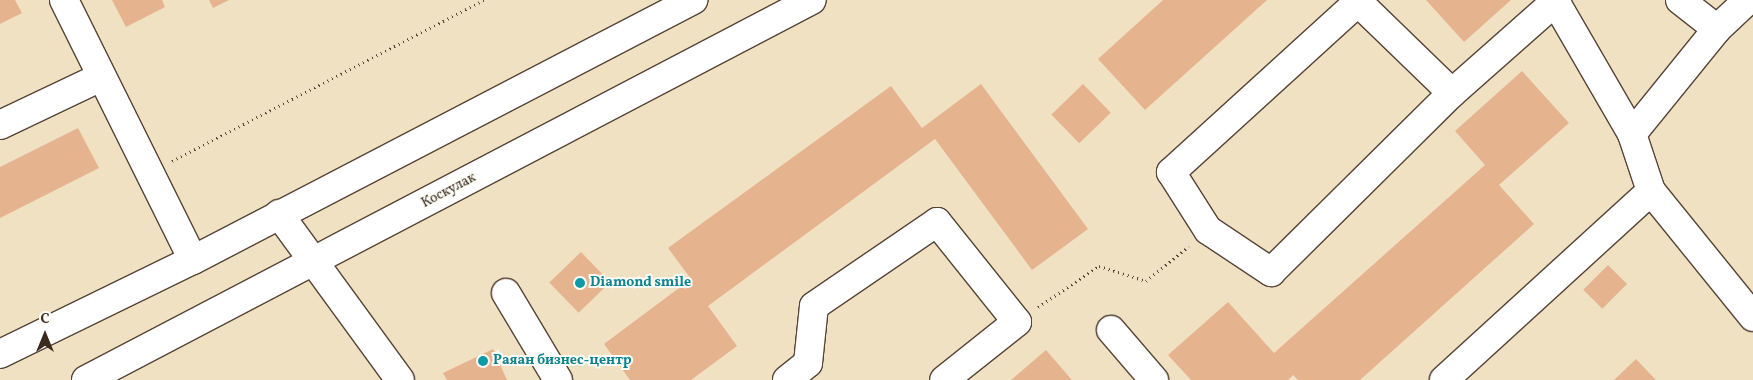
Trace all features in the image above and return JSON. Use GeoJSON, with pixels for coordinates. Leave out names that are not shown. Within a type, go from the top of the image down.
{"type":"FeatureCollection","features":[{"type":"Feature","properties":{"kind":"street"},"geometry":{"type":"LineString","coordinates":[[64,0],[193,260]]}},
{"type":"Feature","properties":{"kind":"street"},"geometry":{"type":"LineString","coordinates":[[0,354],[193,260],[692,0]]}},
{"type":"Feature","properties":{"kind":"street","name":"Коскулак"},"geometry":{"type":"LineString","coordinates":[[86,380],[812,0]]}},
{"type":"Feature","properties":{"kind":"street"},"geometry":{"type":"LineString","coordinates":[[1452,93],[1358,2],[1171,172],[1208,230],[1272,272],[1452,93],[1556,0],[1632,134],[1651,191],[1753,317]]}},
{"type":"Feature","properties":{"kind":"street"},"geometry":{"type":"LineString","coordinates":[[1680,0],[1717,29]]}},
{"type":"Feature","properties":{"kind":"street"},"geometry":{"type":"LineString","coordinates":[[1632,134],[1717,29],[1748,0]]}},
{"type":"Feature","properties":{"kind":"street"},"geometry":{"type":"LineString","coordinates":[[0,125],[101,77]]}},
{"type":"Feature","properties":{"kind":"street"},"geometry":{"type":"LineString","coordinates":[[1444,380],[1651,191]]}},
{"type":"Feature","properties":{"kind":"street"},"geometry":{"type":"LineString","coordinates":[[279,214],[400,380]]}},
{"type":"Feature","properties":{"kind":"street"},"geometry":{"type":"LineString","coordinates":[[787,380],[808,363],[814,306],[937,222],[1017,322],[944,380]]}},
{"type":"Feature","properties":{"kind":"street"},"geometry":{"type":"LineString","coordinates":[[506,293],[558,380]]}},
{"type":"Feature","properties":{"kind":"street"},"geometry":{"type":"LineString","coordinates":[[1111,330],[1154,380]]}},
{"type":"Feature","properties":{"kind":"path"},"geometry":{"type":"LineString","coordinates":[[149,172],[484,0]]}},
{"type":"Feature","properties":{"kind":"path"},"geometry":{"type":"LineString","coordinates":[[1017,322],[1099,266],[1146,282],[1208,230]]}},
{"type":"Feature","properties":{"kind":"building"},"geometry":{"type":"Polygon","coordinates":[[[0,0],[15,0],[22,13],[0,24],[0,0]]]}},
{"type":"Feature","properties":{"kind":"building"},"geometry":{"type":"Polygon","coordinates":[[[112,0],[162,0],[165,7],[126,27],[112,0]]]}},
{"type":"Feature","properties":{"kind":"building"},"geometry":{"type":"Polygon","coordinates":[[[209,0],[229,0],[213,8],[209,0]]]}},
{"type":"Feature","properties":{"kind":"building"},"geometry":{"type":"Polygon","coordinates":[[[1163,0],[1267,0],[1145,110],[1098,59],[1163,0]]]}},
{"type":"Feature","properties":{"kind":"building"},"geometry":{"type":"Polygon","coordinates":[[[1426,0],[1511,0],[1464,42],[1426,0]]]}},
{"type":"Feature","properties":{"kind":"building"},"geometry":{"type":"Polygon","coordinates":[[[1522,71],[1569,123],[1499,185],[1534,224],[1360,380],[1298,380],[1293,375],[1288,380],[1191,380],[1168,355],[1228,302],[1274,353],[1485,165],[1455,131],[1522,71]]]}},
{"type":"Feature","properties":{"kind":"building"},"geometry":{"type":"Polygon","coordinates":[[[981,84],[1088,229],[1032,270],[935,139],[708,306],[737,346],[691,380],[630,380],[604,344],[691,279],[668,248],[891,86],[922,128],[981,84]]]}},
{"type":"Feature","properties":{"kind":"building"},"geometry":{"type":"Polygon","coordinates":[[[1083,84],[1111,113],[1079,143],[1051,115],[1083,84]]]}},
{"type":"Feature","properties":{"kind":"building"},"geometry":{"type":"Polygon","coordinates":[[[78,128],[99,168],[0,218],[0,167],[78,128]]]}},
{"type":"Feature","properties":{"kind":"building","name":"Diamond smile"},"geometry":{"type":"Polygon","coordinates":[[[581,252],[610,282],[579,313],[549,283],[581,252]]]}},
{"type":"Feature","properties":{"kind":"building"},"geometry":{"type":"Polygon","coordinates":[[[1608,265],[1627,284],[1602,309],[1583,290],[1608,265]]]}},
{"type":"Feature","properties":{"kind":"building","name":"Раяан бизнес-центр"},"geometry":{"type":"Polygon","coordinates":[[[493,349],[507,380],[447,380],[443,373],[493,349]]]}},
{"type":"Feature","properties":{"kind":"building"},"geometry":{"type":"Polygon","coordinates":[[[1046,350],[1072,380],[1011,380],[1046,350]]]}},
{"type":"Feature","properties":{"kind":"building"},"geometry":{"type":"Polygon","coordinates":[[[1636,359],[1656,380],[1614,380],[1636,359]]]}},
{"type":"Feature","properties":{"kind":"place","name":"Diamond smile"},"geometry":{"type":"Point","coordinates":[580,283]}},
{"type":"Feature","properties":{"kind":"place","name":"Раяан бизнес-центр"},"geometry":{"type":"Point","coordinates":[483,361]}}]}
